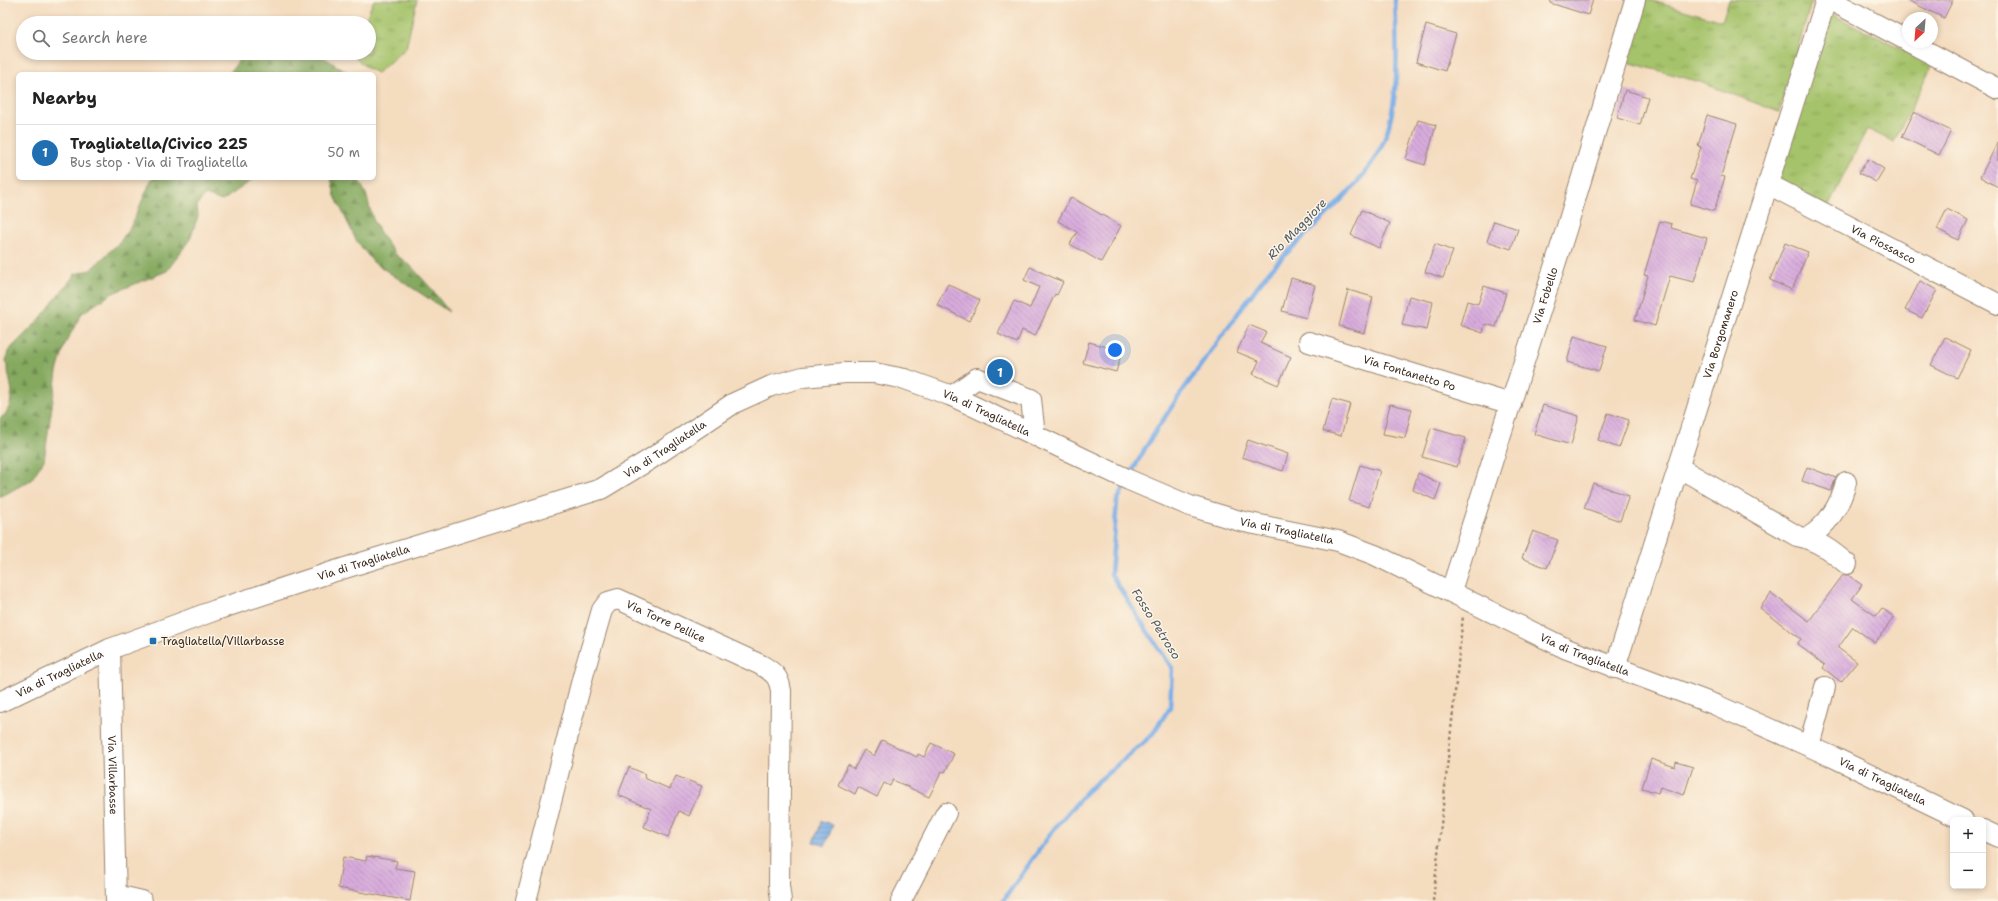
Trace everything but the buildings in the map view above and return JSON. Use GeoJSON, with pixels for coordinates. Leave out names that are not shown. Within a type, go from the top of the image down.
{"type":"FeatureCollection","features":[{"type":"Feature","properties":{"kind":"street","name":"Via Fobello"},"geometry":{"type":"LineString","coordinates":[[1458,594],[1510,404],[1566,230],[1634,0]]}},
{"type":"Feature","properties":{"kind":"street","name":"Via Borgomanero"},"geometry":{"type":"LineString","coordinates":[[1614,668],[1826,0]]}},
{"type":"Feature","properties":{"kind":"street"},"geometry":{"type":"LineString","coordinates":[[1830,0],[1902,38]]}},
{"type":"Feature","properties":{"kind":"street"},"geometry":{"type":"LineString","coordinates":[[1920,48],[1998,89]]}},
{"type":"Feature","properties":{"kind":"street","name":"Via Piossasco"},"geometry":{"type":"LineString","coordinates":[[1768,184],[1998,304]]}},
{"type":"Feature","properties":{"kind":"street","name":"Via Fontanetto Po"},"geometry":{"type":"LineString","coordinates":[[1309,342],[1510,404]]}},
{"type":"Feature","properties":{"kind":"street","name":"Via di Tragliatella"},"geometry":{"type":"LineString","coordinates":[[0,702],[110,649],[216,610],[325,574],[601,489],[649,460],[734,403],[771,386],[803,377],[845,373],[874,373],[906,379],[952,396],[1112,473],[1190,506],[1218,515],[1321,537],[1374,555],[1458,594],[1550,642],[1614,668],[1716,705],[1809,746],[1957,817]]}},
{"type":"Feature","properties":{"kind":"street"},"geometry":{"type":"LineString","coordinates":[[952,396],[977,378],[1031,399],[1035,436]]}},
{"type":"Feature","properties":{"kind":"street"},"geometry":{"type":"LineString","coordinates":[[1678,467],[1796,536],[1807,538],[1819,543],[1847,564]]}},
{"type":"Feature","properties":{"kind":"street"},"geometry":{"type":"LineString","coordinates":[[1807,538],[1816,532],[1829,518],[1843,496],[1846,482]]}},
{"type":"Feature","properties":{"kind":"street","name":"Via Torre Pellice"},"geometry":{"type":"LineString","coordinates":[[526,901],[584,672],[602,610],[608,602],[618,598],[761,665],[774,673],[779,680],[781,691],[779,885],[781,901]]}},
{"type":"Feature","properties":{"kind":"street","name":"Via Villarbasse"},"geometry":{"type":"LineString","coordinates":[[110,649],[116,898]]}},
{"type":"Feature","properties":{"kind":"street"},"geometry":{"type":"LineString","coordinates":[[1809,746],[1824,687]]}},
{"type":"Feature","properties":{"kind":"street"},"geometry":{"type":"LineString","coordinates":[[901,901],[946,813]]}},
{"type":"Feature","properties":{"kind":"street"},"geometry":{"type":"LineString","coordinates":[[1986,831],[1998,837]]}},
{"type":"Feature","properties":{"kind":"street"},"geometry":{"type":"LineString","coordinates":[[116,898],[142,901]]}},
{"type":"Feature","properties":{"kind":"path"},"geometry":{"type":"LineString","coordinates":[[1433,901],[1458,594]]}},
{"type":"Feature","properties":{"kind":"green space"},"geometry":{"type":"Polygon","coordinates":[[[374,0],[417,0],[406,48],[377,73],[367,68],[358,60],[376,60],[376,16],[367,16],[374,0]]]}},
{"type":"Feature","properties":{"kind":"green space"},"geometry":{"type":"Polygon","coordinates":[[[1642,0],[1649,0],[1722,21],[1729,0],[1812,0],[1779,112],[1700,82],[1624,61],[1642,0]]]}},
{"type":"Feature","properties":{"kind":"green space"},"geometry":{"type":"Polygon","coordinates":[[[1829,13],[1933,64],[1894,142],[1867,129],[1828,207],[1776,180],[1829,13]]]}},
{"type":"Feature","properties":{"kind":"green space"},"geometry":{"type":"Polygon","coordinates":[[[239,60],[328,60],[347,72],[230,72],[239,60]]]}},
{"type":"Feature","properties":{"kind":"green space"},"geometry":{"type":"Polygon","coordinates":[[[151,180],[252,180],[222,201],[205,195],[197,205],[198,216],[190,239],[167,271],[113,293],[82,313],[65,344],[57,372],[44,460],[31,480],[0,497],[0,418],[5,415],[10,405],[12,391],[6,361],[8,351],[39,320],[75,274],[90,270],[120,242],[132,224],[151,180]]]}},
{"type":"Feature","properties":{"kind":"green space"},"geometry":{"type":"Polygon","coordinates":[[[331,180],[359,180],[366,194],[373,219],[382,236],[396,255],[410,265],[429,286],[449,312],[373,262],[356,240],[335,196],[331,180]]]}},
{"type":"Feature","properties":{"kind":"water"},"geometry":{"type":"Polygon","coordinates":[[[822,821],[833,825],[825,846],[814,842],[822,821]]]}},
{"type":"Feature","properties":{"kind":"waterway","name":"Rio Maggiore"},"geometry":{"type":"LineString","coordinates":[[1130,476],[1150,440],[1173,405],[1267,274],[1281,258],[1349,192],[1376,157],[1385,138],[1393,105],[1396,70],[1395,0]]}},
{"type":"Feature","properties":{"kind":"waterway","name":"Fosso Petroso"},"geometry":{"type":"LineString","coordinates":[[1003,901],[1054,829],[1088,790],[1152,735],[1170,707],[1172,668],[1111,574],[1117,501],[1126,484]]}},
{"type":"Feature","properties":{"kind":"place","name":"Tragliatella/Civico 225"},"geometry":{"type":"Point","coordinates":[1000,372]}},
{"type":"Feature","properties":{"kind":"place","name":"Tragliatella/Villarbasse"},"geometry":{"type":"Point","coordinates":[153,641]}}]}
